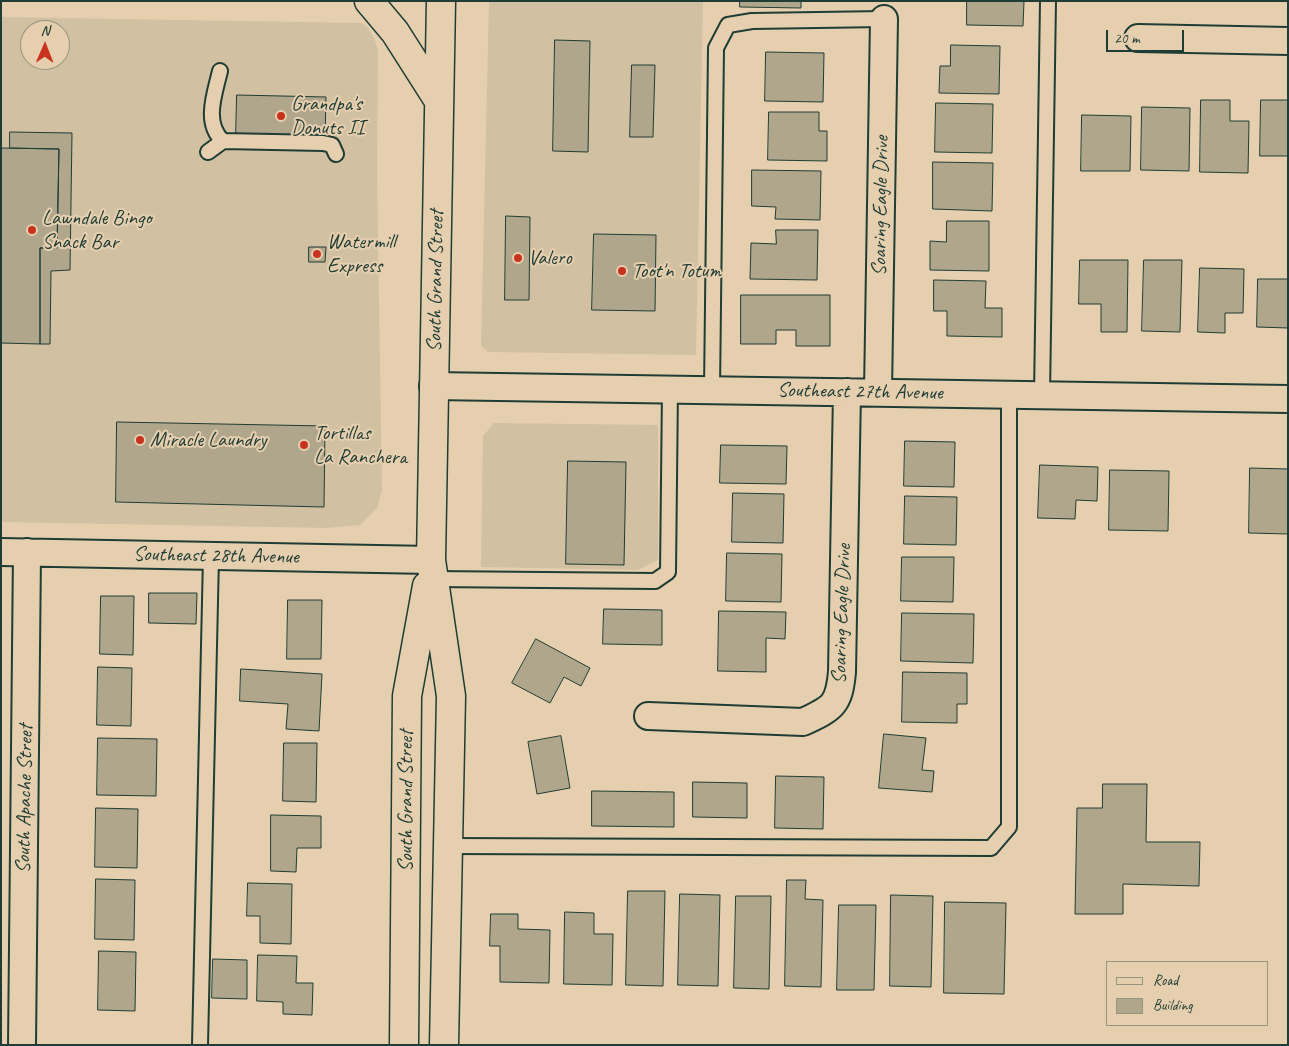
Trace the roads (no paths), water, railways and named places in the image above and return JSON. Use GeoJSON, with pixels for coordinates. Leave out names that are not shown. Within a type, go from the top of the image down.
{"type":"FeatureCollection","features":[{"type":"Feature","properties":{"kind":"main road"},"geometry":{"type":"LineString","coordinates":[[369,1],[395,32],[439,101]]}},
{"type":"Feature","properties":{"kind":"main road","name":"South Grand Street"},"geometry":{"type":"LineString","coordinates":[[441,1],[433,386],[432,570],[451,696],[444,1045]]}},
{"type":"Feature","properties":{"kind":"main road","name":"South Grand Street"},"geometry":{"type":"LineString","coordinates":[[404,1045],[407,696],[432,570]]}},
{"type":"Feature","properties":{"kind":"street","name":"Soaring Eagle Drive"},"geometry":{"type":"LineString","coordinates":[[878,392],[884,19]]}},
{"type":"Feature","properties":{"kind":"street"},"geometry":{"type":"LineString","coordinates":[[1138,38],[1288,42]]}},
{"type":"Feature","properties":{"kind":"street","name":"Southeast 27th Avenue"},"geometry":{"type":"LineString","coordinates":[[433,386],[1288,399]]}},
{"type":"Feature","properties":{"kind":"street","name":"Soaring Eagle Drive"},"geometry":{"type":"LineString","coordinates":[[648,716],[804,722],[826,711],[840,695],[847,392]]}},
{"type":"Feature","properties":{"kind":"street","name":"Southeast 28th Avenue"},"geometry":{"type":"LineString","coordinates":[[1,552],[211,557],[432,570]]}},
{"type":"Feature","properties":{"kind":"street","name":"South Apache Street"},"geometry":{"type":"LineString","coordinates":[[22,1045],[27,552]]}},
{"type":"Feature","properties":{"kind":"lane"},"geometry":{"type":"LineString","coordinates":[[1042,395],[1048,1]]}},
{"type":"Feature","properties":{"kind":"lane"},"geometry":{"type":"LineString","coordinates":[[712,390],[716,48],[728,25],[752,21],[884,19]]}},
{"type":"Feature","properties":{"kind":"lane"},"geometry":{"type":"LineString","coordinates":[[220,70],[211,123],[215,134],[223,140],[323,143],[332,145],[336,154]]}},
{"type":"Feature","properties":{"kind":"lane"},"geometry":{"type":"LineString","coordinates":[[208,152],[223,140]]}},
{"type":"Feature","properties":{"kind":"lane"},"geometry":{"type":"LineString","coordinates":[[432,570],[655,581],[668,572],[670,389]]}},
{"type":"Feature","properties":{"kind":"lane"},"geometry":{"type":"LineString","coordinates":[[448,846],[991,848],[1009,827],[1009,395]]}},
{"type":"Feature","properties":{"kind":"lane"},"geometry":{"type":"LineString","coordinates":[[200,1045],[211,557]]}},
{"type":"Feature","properties":{"kind":"place","name":"Grandpa's Donuts II"},"geometry":{"type":"Point","coordinates":[281,116]}},
{"type":"Feature","properties":{"kind":"place","name":"Lawndale Bingo Snack Bar"},"geometry":{"type":"Point","coordinates":[32,230]}},
{"type":"Feature","properties":{"kind":"place","name":"Watermill Express"},"geometry":{"type":"Point","coordinates":[317,254]}},
{"type":"Feature","properties":{"kind":"place","name":"Valero"},"geometry":{"type":"Point","coordinates":[518,258]}},
{"type":"Feature","properties":{"kind":"place","name":"Toot'n Totum"},"geometry":{"type":"Point","coordinates":[622,271]}},
{"type":"Feature","properties":{"kind":"place","name":"Miracle Laundry"},"geometry":{"type":"Point","coordinates":[140,440]}},
{"type":"Feature","properties":{"kind":"place","name":"Tortillas La Ranchera"},"geometry":{"type":"Point","coordinates":[304,445]}}]}
